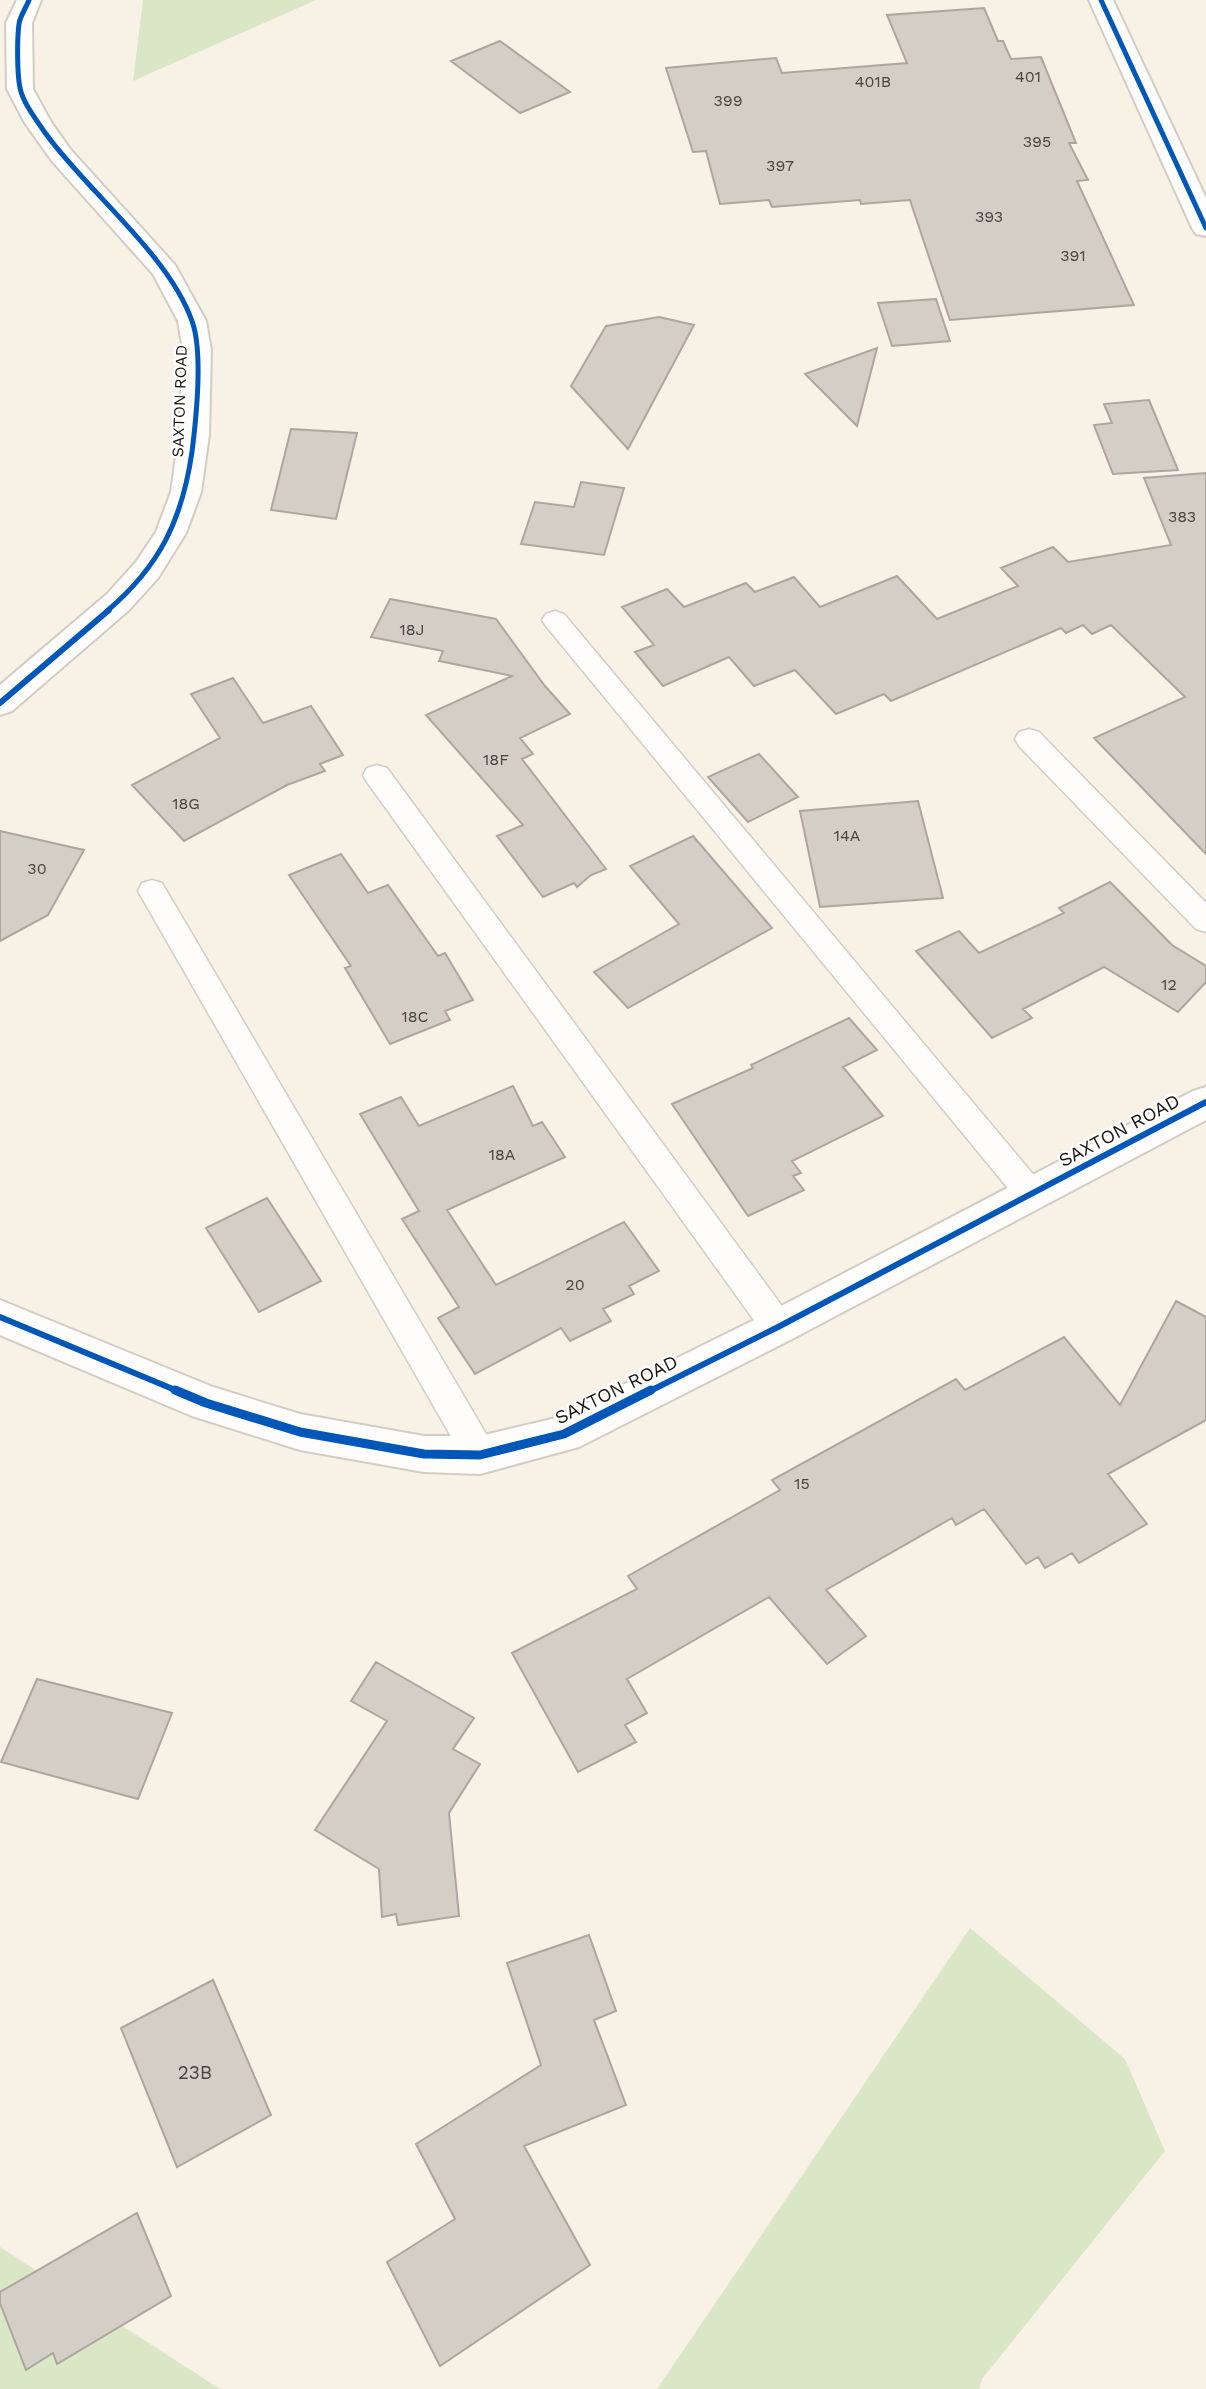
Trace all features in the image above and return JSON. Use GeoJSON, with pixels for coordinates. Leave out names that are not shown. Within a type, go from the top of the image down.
{"type":"FeatureCollection","features":[{"type":"Feature","properties":{"kind":"street","name":"SAXTON ROAD"},"geometry":{"type":"LineString","coordinates":[[0,703],[118,602],[147,570],[171,534],[186,492],[194,435],[197,350],[192,321],[165,271],[61,156],[38,123],[20,89],[19,23],[29,0]]}},
{"type":"Feature","properties":{"kind":"street"},"geometry":{"type":"LineString","coordinates":[[1101,0],[1206,228]]}},
{"type":"Feature","properties":{"kind":"street","name":"SAXTON ROAD"},"geometry":{"type":"LineString","coordinates":[[0,1317],[206,1404],[300,1432],[424,1454],[480,1455],[564,1434],[778,1327],[1206,1102]]}},
{"type":"Feature","properties":{"kind":"lane"},"geometry":{"type":"LineString","coordinates":[[555,620],[1031,1194]]}},
{"type":"Feature","properties":{"kind":"lane"},"geometry":{"type":"LineString","coordinates":[[1029,739],[1206,921]]}},
{"type":"Feature","properties":{"kind":"lane"},"geometry":{"type":"LineString","coordinates":[[377,775],[778,1327]]}},
{"type":"Feature","properties":{"kind":"lane"},"geometry":{"type":"LineString","coordinates":[[152,891],[480,1455]]}},
{"type":"Feature","properties":{"kind":"green space"},"geometry":{"type":"Polygon","coordinates":[[[143,0],[316,0],[133,81],[143,0]]]}},
{"type":"Feature","properties":{"kind":"green space"},"geometry":{"type":"Polygon","coordinates":[[[970,1928],[1125,2059],[1165,2151],[982,2379],[979,2389],[657,2389],[970,1928]]]}},
{"type":"Feature","properties":{"kind":"green space"},"geometry":{"type":"Polygon","coordinates":[[[0,2247],[220,2389],[0,2389],[0,2247]]]}},
{"type":"Feature","properties":{"kind":"building"},"geometry":{"type":"Polygon","coordinates":[[[984,8],[998,41],[1003,41],[1011,59],[1041,57],[1076,143],[1069,143],[1088,180],[1077,181],[1134,305],[950,320],[910,200],[861,204],[860,200],[772,207],[769,200],[720,204],[706,151],[693,152],[666,68],[776,58],[782,73],[907,63],[887,15],[984,8]]]}},
{"type":"Feature","properties":{"kind":"building"},"geometry":{"type":"Polygon","coordinates":[[[500,41],[570,92],[520,113],[451,61],[500,41]]]}},
{"type":"Feature","properties":{"kind":"building"},"geometry":{"type":"Polygon","coordinates":[[[936,299],[950,341],[892,346],[878,303],[936,299]]]}},
{"type":"Feature","properties":{"kind":"building"},"geometry":{"type":"Polygon","coordinates":[[[659,317],[694,325],[628,449],[571,386],[606,326],[659,317]]]}},
{"type":"Feature","properties":{"kind":"building"},"geometry":{"type":"Polygon","coordinates":[[[877,348],[857,426],[805,374],[877,348]]]}},
{"type":"Feature","properties":{"kind":"building"},"geometry":{"type":"Polygon","coordinates":[[[1149,400],[1178,470],[1113,474],[1094,425],[1112,423],[1104,404],[1149,400]]]}},
{"type":"Feature","properties":{"kind":"building"},"geometry":{"type":"Polygon","coordinates":[[[291,429],[357,433],[336,519],[271,510],[291,429]]]}},
{"type":"Feature","properties":{"kind":"building"},"geometry":{"type":"Polygon","coordinates":[[[1206,473],[1206,854],[1094,738],[1185,697],[1111,625],[1092,634],[1083,625],[1066,633],[1061,628],[891,701],[884,694],[836,714],[795,670],[754,686],[729,657],[663,686],[635,652],[654,645],[622,607],[667,589],[684,607],[746,583],[755,592],[794,577],[820,607],[897,576],[937,619],[1018,586],[1001,568],[1053,547],[1068,562],[1171,545],[1144,478],[1206,473]]]}},
{"type":"Feature","properties":{"kind":"building"},"geometry":{"type":"Polygon","coordinates":[[[581,482],[624,488],[604,555],[521,544],[535,502],[574,507],[581,482]]]}},
{"type":"Feature","properties":{"kind":"building"},"geometry":{"type":"Polygon","coordinates":[[[390,599],[496,619],[545,686],[570,714],[520,738],[533,754],[522,759],[606,869],[591,875],[577,887],[574,883],[543,897],[497,836],[523,825],[426,715],[512,676],[439,661],[443,651],[371,637],[390,599]]]}},
{"type":"Feature","properties":{"kind":"building"},"geometry":{"type":"Polygon","coordinates":[[[233,678],[263,723],[311,706],[343,755],[320,764],[325,771],[287,785],[184,841],[132,785],[220,738],[191,694],[233,678]]]}},
{"type":"Feature","properties":{"kind":"building"},"geometry":{"type":"Polygon","coordinates":[[[759,754],[798,797],[748,822],[708,777],[759,754]]]}},
{"type":"Feature","properties":{"kind":"building"},"geometry":{"type":"Polygon","coordinates":[[[918,801],[943,898],[820,907],[800,811],[918,801]]]}},
{"type":"Feature","properties":{"kind":"building"},"geometry":{"type":"Polygon","coordinates":[[[0,831],[84,850],[48,915],[0,941],[0,831]]]}},
{"type":"Feature","properties":{"kind":"building"},"geometry":{"type":"Polygon","coordinates":[[[693,836],[772,928],[628,1008],[594,972],[679,924],[630,866],[693,836]]]}},
{"type":"Feature","properties":{"kind":"building"},"geometry":{"type":"Polygon","coordinates":[[[341,854],[368,893],[388,885],[438,956],[445,953],[473,1000],[445,1011],[450,1020],[390,1044],[345,968],[351,966],[289,875],[341,854]]]}},
{"type":"Feature","properties":{"kind":"building"},"geometry":{"type":"Polygon","coordinates":[[[1110,882],[1172,945],[1206,966],[1206,982],[1178,1012],[1104,967],[1023,1009],[1032,1018],[992,1038],[916,951],[959,931],[979,953],[1064,913],[1059,908],[1110,882]]]}},
{"type":"Feature","properties":{"kind":"building"},"geometry":{"type":"Polygon","coordinates":[[[849,1018],[877,1050],[843,1067],[883,1116],[792,1161],[801,1173],[793,1176],[804,1190],[748,1216],[672,1104],[753,1068],[751,1065],[849,1018]]]}},
{"type":"Feature","properties":{"kind":"building"},"geometry":{"type":"Polygon","coordinates":[[[513,1086],[533,1126],[542,1122],[565,1157],[447,1210],[496,1285],[624,1222],[659,1271],[629,1286],[634,1294],[603,1309],[611,1321],[570,1341],[561,1328],[475,1374],[438,1318],[459,1307],[402,1219],[419,1211],[360,1114],[401,1097],[419,1126],[513,1086]]]}},
{"type":"Feature","properties":{"kind":"building"},"geometry":{"type":"Polygon","coordinates":[[[267,1198],[321,1281],[259,1312],[206,1228],[267,1198]]]}},
{"type":"Feature","properties":{"kind":"building"},"geometry":{"type":"Polygon","coordinates":[[[1176,1301],[1206,1317],[1206,1420],[1108,1474],[1147,1524],[1079,1563],[1072,1553],[1045,1568],[1038,1557],[1026,1564],[984,1509],[956,1525],[952,1518],[826,1590],[866,1636],[827,1664],[769,1597],[627,1679],[647,1713],[625,1725],[636,1742],[578,1772],[512,1653],[637,1589],[628,1576],[780,1490],[772,1480],[956,1379],[965,1390],[1064,1337],[1120,1405],[1176,1301]]]}},
{"type":"Feature","properties":{"kind":"building"},"geometry":{"type":"Polygon","coordinates":[[[376,1662],[474,1718],[453,1749],[480,1764],[449,1813],[459,1916],[398,1925],[396,1914],[382,1917],[379,1869],[315,1830],[387,1721],[351,1701],[376,1662]]]}},
{"type":"Feature","properties":{"kind":"building"},"geometry":{"type":"Polygon","coordinates":[[[37,1679],[172,1713],[138,1799],[1,1762],[37,1679]]]}},
{"type":"Feature","properties":{"kind":"building"},"geometry":{"type":"Polygon","coordinates":[[[589,1935],[616,2011],[594,2020],[626,2105],[524,2146],[590,2265],[440,2366],[387,2262],[455,2219],[416,2144],[541,2065],[507,1963],[589,1935]]]}},
{"type":"Feature","properties":{"kind":"building"},"geometry":{"type":"Polygon","coordinates":[[[213,1980],[271,2115],[177,2167],[121,2028],[213,1980]]]}},
{"type":"Feature","properties":{"kind":"building"},"geometry":{"type":"Polygon","coordinates":[[[137,2213],[171,2296],[57,2364],[53,2353],[26,2370],[0,2303],[0,2292],[137,2213]]]}},
{"type":"Feature","properties":{"kind":"cycle path"},"geometry":{"type":"LineString","coordinates":[[0,703],[118,602],[147,570],[171,533],[186,492],[194,435],[197,350],[192,321],[165,271],[61,155],[38,123],[20,89],[19,23],[29,0]]}},
{"type":"Feature","properties":{"kind":"cycle path"},"geometry":{"type":"LineString","coordinates":[[1101,0],[1206,228]]}},
{"type":"Feature","properties":{"kind":"cycle path"},"geometry":{"type":"LineString","coordinates":[[0,1317],[206,1403],[300,1432],[424,1454],[480,1455],[564,1434],[778,1327],[1206,1102]]}}]}
